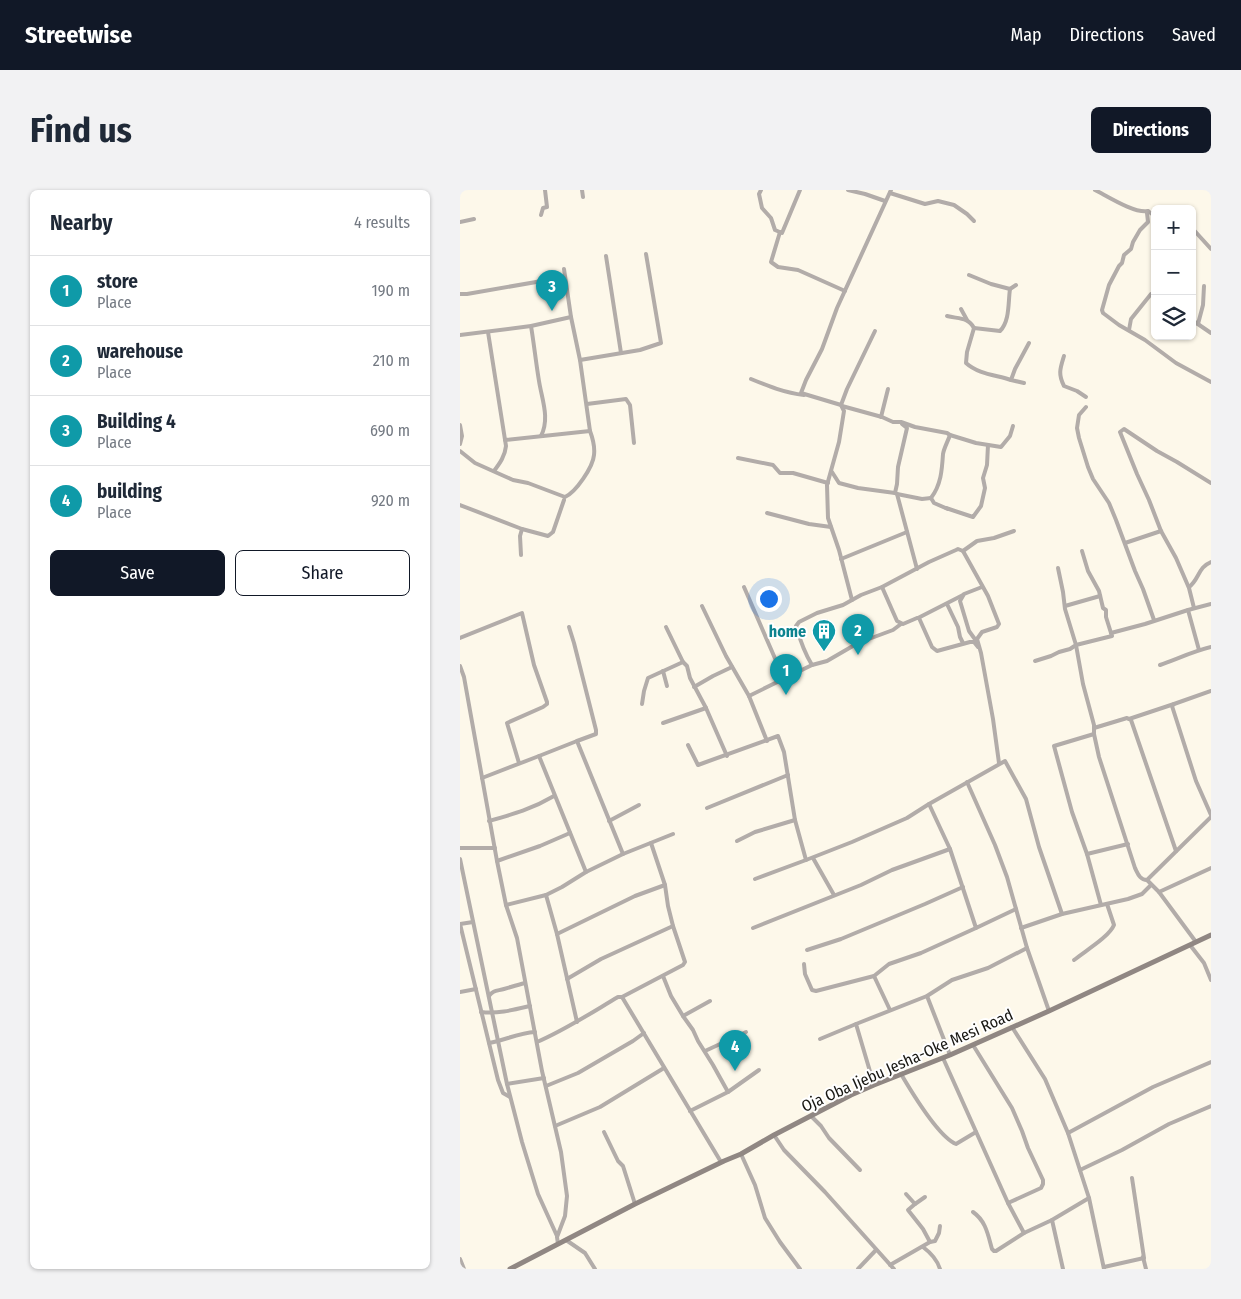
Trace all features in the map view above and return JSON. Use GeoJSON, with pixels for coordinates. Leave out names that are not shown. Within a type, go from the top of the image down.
{"type":"FeatureCollection","features":[{"type":"Feature","properties":{"kind":"main road","name":"Oja Oba Ijebu Jesha-Oke Mesi Road"},"geometry":{"type":"LineString","coordinates":[[510,1269],[635,1204],[741,1154],[874,1084],[973,1045],[1211,935]]}},
{"type":"Feature","properties":{"kind":"street"},"geometry":{"type":"LineString","coordinates":[[541,215],[543,208],[547,207],[545,190]]}},
{"type":"Feature","properties":{"kind":"street"},"geometry":{"type":"LineString","coordinates":[[582,190],[583,197]]}},
{"type":"Feature","properties":{"kind":"street"},"geometry":{"type":"LineString","coordinates":[[761,190],[759,194],[762,208],[771,218],[775,230],[780,232]]}},
{"type":"Feature","properties":{"kind":"street"},"geometry":{"type":"LineString","coordinates":[[800,190],[782,233],[780,232],[771,262],[778,267],[798,270],[845,291]]}},
{"type":"Feature","properties":{"kind":"street"},"geometry":{"type":"LineString","coordinates":[[848,190],[885,202]]}},
{"type":"Feature","properties":{"kind":"street"},"geometry":{"type":"LineString","coordinates":[[1095,190],[1136,210],[1144,212],[1148,210]]}},
{"type":"Feature","properties":{"kind":"street"},"geometry":{"type":"LineString","coordinates":[[804,394],[801,393],[806,380],[822,349],[845,291],[890,191],[925,204],[938,201],[954,204],[974,221]]}},
{"type":"Feature","properties":{"kind":"street"},"geometry":{"type":"LineString","coordinates":[[1148,210],[1151,213]]}},
{"type":"Feature","properties":{"kind":"street"},"geometry":{"type":"LineString","coordinates":[[1148,210],[1148,222],[1140,230],[1131,249],[1124,255],[1122,263],[1110,283],[1102,310],[1112,320],[1145,340],[1176,363],[1211,382]]}},
{"type":"Feature","properties":{"kind":"street"},"geometry":{"type":"LineString","coordinates":[[460,222],[474,219]]}},
{"type":"Feature","properties":{"kind":"street"},"geometry":{"type":"LineString","coordinates":[[1196,232],[1211,249]]}},
{"type":"Feature","properties":{"kind":"street"},"geometry":{"type":"LineString","coordinates":[[580,360],[660,345],[662,342],[646,254]]}},
{"type":"Feature","properties":{"kind":"street"},"geometry":{"type":"LineString","coordinates":[[606,256],[621,353]]}},
{"type":"Feature","properties":{"kind":"street"},"geometry":{"type":"LineString","coordinates":[[460,451],[475,463],[513,480],[528,482],[565,497],[580,482],[591,466],[594,457],[594,444],[590,431],[564,269]]}},
{"type":"Feature","properties":{"kind":"street"},"geometry":{"type":"LineString","coordinates":[[969,275],[1010,289]]}},
{"type":"Feature","properties":{"kind":"street"},"geometry":{"type":"LineString","coordinates":[[460,294],[565,277]]}},
{"type":"Feature","properties":{"kind":"street"},"geometry":{"type":"LineString","coordinates":[[974,328],[995,331],[1004,327],[1010,289],[1016,285]]}},
{"type":"Feature","properties":{"kind":"street"},"geometry":{"type":"LineString","coordinates":[[1204,286],[1203,305],[1198,324],[1211,333]]}},
{"type":"Feature","properties":{"kind":"street"},"geometry":{"type":"LineString","coordinates":[[1129,330],[1131,319],[1151,294],[1152,295]]}},
{"type":"Feature","properties":{"kind":"street"},"geometry":{"type":"LineString","coordinates":[[961,309],[967,320]]}},
{"type":"Feature","properties":{"kind":"street"},"geometry":{"type":"LineString","coordinates":[[947,316],[967,320],[971,322],[974,328],[967,352],[966,363],[970,367],[988,374],[1024,383]]}},
{"type":"Feature","properties":{"kind":"street"},"geometry":{"type":"LineString","coordinates":[[460,335],[531,326],[571,317]]}},
{"type":"Feature","properties":{"kind":"street"},"geometry":{"type":"LineString","coordinates":[[531,326],[545,412],[545,424],[541,436]]}},
{"type":"Feature","properties":{"kind":"street"},"geometry":{"type":"LineString","coordinates":[[852,600],[828,518],[827,484],[839,442],[844,411],[841,406],[846,389],[876,331]]}},
{"type":"Feature","properties":{"kind":"street"},"geometry":{"type":"LineString","coordinates":[[488,332],[505,440],[505,453],[494,471]]}},
{"type":"Feature","properties":{"kind":"street"},"geometry":{"type":"LineString","coordinates":[[1011,380],[1029,343]]}},
{"type":"Feature","properties":{"kind":"street"},"geometry":{"type":"LineString","coordinates":[[1064,356],[1060,378],[1064,386],[1086,397]]}},
{"type":"Feature","properties":{"kind":"street"},"geometry":{"type":"LineString","coordinates":[[751,379],[794,394],[804,394],[893,422],[901,422],[915,427],[947,433],[976,443],[1001,447],[1010,436],[1013,426]]}},
{"type":"Feature","properties":{"kind":"street"},"geometry":{"type":"LineString","coordinates":[[881,417],[888,388]]}},
{"type":"Feature","properties":{"kind":"street"},"geometry":{"type":"LineString","coordinates":[[587,404],[626,400],[630,405],[634,443]]}},
{"type":"Feature","properties":{"kind":"street"},"geometry":{"type":"LineString","coordinates":[[1086,407],[1079,416],[1077,428],[1088,468],[1109,503],[1154,620]]}},
{"type":"Feature","properties":{"kind":"street"},"geometry":{"type":"LineString","coordinates":[[901,422],[907,428],[898,467],[896,494],[917,568]]}},
{"type":"Feature","properties":{"kind":"street"},"geometry":{"type":"LineString","coordinates":[[460,425],[462,436],[460,444]]}},
{"type":"Feature","properties":{"kind":"street"},"geometry":{"type":"LineString","coordinates":[[1194,608],[1192,598],[1176,558],[1160,531],[1120,432],[1124,429],[1211,483]]}},
{"type":"Feature","properties":{"kind":"street"},"geometry":{"type":"LineString","coordinates":[[505,440],[590,431]]}},
{"type":"Feature","properties":{"kind":"street"},"geometry":{"type":"LineString","coordinates":[[931,498],[939,483],[943,453],[950,435]]}},
{"type":"Feature","properties":{"kind":"street"},"geometry":{"type":"LineString","coordinates":[[931,498],[934,503],[973,518],[981,506],[988,445]]}},
{"type":"Feature","properties":{"kind":"street"},"geometry":{"type":"LineString","coordinates":[[738,458],[773,465],[780,473],[793,473],[827,484],[839,484],[922,499],[931,498]]}},
{"type":"Feature","properties":{"kind":"street"},"geometry":{"type":"LineString","coordinates":[[831,470],[839,484]]}},
{"type":"Feature","properties":{"kind":"street"},"geometry":{"type":"LineString","coordinates":[[460,505],[522,529],[548,536],[553,532],[564,500]]}},
{"type":"Feature","properties":{"kind":"street"},"geometry":{"type":"LineString","coordinates":[[767,513],[809,524],[831,527]]}},
{"type":"Feature","properties":{"kind":"street"},"geometry":{"type":"LineString","coordinates":[[521,555],[520,536],[522,529]]}},
{"type":"Feature","properties":{"kind":"street"},"geometry":{"type":"LineString","coordinates":[[812,665],[803,650],[797,624],[816,613],[836,608],[860,595],[904,577],[917,568],[958,549],[963,550],[977,541],[994,538],[1014,531]]}},
{"type":"Feature","properties":{"kind":"street"},"geometry":{"type":"LineString","coordinates":[[1124,543],[1160,531]]}},
{"type":"Feature","properties":{"kind":"street"},"geometry":{"type":"LineString","coordinates":[[841,559],[908,532]]}},
{"type":"Feature","properties":{"kind":"street"},"geometry":{"type":"LineString","coordinates":[[963,550],[988,596],[998,624],[997,627],[980,634],[977,639],[993,719],[999,764]]}},
{"type":"Feature","properties":{"kind":"street"},"geometry":{"type":"LineString","coordinates":[[1035,661],[1070,649],[1076,645],[1112,636],[1106,617],[1106,610],[1102,608],[1099,591],[1088,571],[1082,551]]}},
{"type":"Feature","properties":{"kind":"street"},"geometry":{"type":"LineString","coordinates":[[1188,587],[1194,582],[1204,565],[1211,562]]}},
{"type":"Feature","properties":{"kind":"street"},"geometry":{"type":"LineString","coordinates":[[1058,568],[1063,602],[1076,645],[1083,684],[1105,777],[1138,873],[1140,877],[1147,880],[1160,892],[1196,942]]}},
{"type":"Feature","properties":{"kind":"street"},"geometry":{"type":"LineString","coordinates":[[744,587],[784,679]]}},
{"type":"Feature","properties":{"kind":"street"},"geometry":{"type":"LineString","coordinates":[[882,587],[897,621],[901,624]]}},
{"type":"Feature","properties":{"kind":"street"},"geometry":{"type":"LineString","coordinates":[[749,696],[812,665],[827,661],[858,643],[893,630],[901,624],[947,604],[967,592],[982,587]]}},
{"type":"Feature","properties":{"kind":"street"},"geometry":{"type":"LineString","coordinates":[[964,595],[960,601],[961,606],[969,631],[978,645]]}},
{"type":"Feature","properties":{"kind":"street"},"geometry":{"type":"LineString","coordinates":[[1063,602],[1065,606],[1091,598],[1099,598],[1100,596]]}},
{"type":"Feature","properties":{"kind":"street"},"geometry":{"type":"LineString","coordinates":[[947,604],[963,643]]}},
{"type":"Feature","properties":{"kind":"street"},"geometry":{"type":"LineString","coordinates":[[1111,633],[1211,604]]}},
{"type":"Feature","properties":{"kind":"street"},"geometry":{"type":"LineString","coordinates":[[702,606],[732,667],[749,696],[767,741]]}},
{"type":"Feature","properties":{"kind":"street"},"geometry":{"type":"LineString","coordinates":[[1188,610],[1199,650]]}},
{"type":"Feature","properties":{"kind":"street"},"geometry":{"type":"LineString","coordinates":[[460,638],[522,613],[534,665],[548,702],[544,707],[507,723],[520,762]]}},
{"type":"Feature","properties":{"kind":"street"},"geometry":{"type":"LineString","coordinates":[[918,618],[932,647],[937,651],[963,643],[974,642],[978,645]]}},
{"type":"Feature","properties":{"kind":"street"},"geometry":{"type":"LineString","coordinates":[[482,778],[596,734],[569,627]]}},
{"type":"Feature","properties":{"kind":"street"},"geometry":{"type":"LineString","coordinates":[[666,627],[682,662],[687,666],[690,678],[706,708],[727,756]]}},
{"type":"Feature","properties":{"kind":"street"},"geometry":{"type":"LineString","coordinates":[[1160,665],[1211,647]]}},
{"type":"Feature","properties":{"kind":"street"},"geometry":{"type":"LineString","coordinates":[[642,704],[648,678],[682,662]]}},
{"type":"Feature","properties":{"kind":"street"},"geometry":{"type":"LineString","coordinates":[[460,666],[506,905],[517,938],[544,1078],[561,1152],[567,1196],[565,1216],[558,1237],[558,1244]]}},
{"type":"Feature","properties":{"kind":"street"},"geometry":{"type":"LineString","coordinates":[[694,687],[732,667]]}},
{"type":"Feature","properties":{"kind":"street"},"geometry":{"type":"LineString","coordinates":[[663,671],[667,686]]}},
{"type":"Feature","properties":{"kind":"street"},"geometry":{"type":"LineString","coordinates":[[1094,728],[1211,691]]}},
{"type":"Feature","properties":{"kind":"street"},"geometry":{"type":"LineString","coordinates":[[1147,880],[1211,816],[1196,781],[1173,710],[1172,706],[1174,704]]}},
{"type":"Feature","properties":{"kind":"street"},"geometry":{"type":"LineString","coordinates":[[663,723],[706,708]]}},
{"type":"Feature","properties":{"kind":"street"},"geometry":{"type":"LineString","coordinates":[[1129,718],[1133,723],[1176,851]]}},
{"type":"Feature","properties":{"kind":"street"},"geometry":{"type":"LineString","coordinates":[[1094,734],[1054,746],[1101,905]]}},
{"type":"Feature","properties":{"kind":"street"},"geometry":{"type":"LineString","coordinates":[[688,745],[698,765],[778,736],[784,752],[795,820],[806,860]]}},
{"type":"Feature","properties":{"kind":"street"},"geometry":{"type":"LineString","coordinates":[[577,741],[623,854]]}},
{"type":"Feature","properties":{"kind":"street"},"geometry":{"type":"LineString","coordinates":[[539,756],[586,872]]}},
{"type":"Feature","properties":{"kind":"street"},"geometry":{"type":"LineString","coordinates":[[755,880],[814,858],[907,818],[1005,761],[1026,799],[1039,847],[1062,914]]}},
{"type":"Feature","properties":{"kind":"street"},"geometry":{"type":"LineString","coordinates":[[707,808],[788,775]]}},
{"type":"Feature","properties":{"kind":"street"},"geometry":{"type":"LineString","coordinates":[[967,782],[1007,877],[1027,948],[1049,1011]]}},
{"type":"Feature","properties":{"kind":"street"},"geometry":{"type":"LineString","coordinates":[[489,821],[522,812],[554,796]]}},
{"type":"Feature","properties":{"kind":"street"},"geometry":{"type":"LineString","coordinates":[[929,804],[950,849],[976,928]]}},
{"type":"Feature","properties":{"kind":"street"},"geometry":{"type":"LineString","coordinates":[[609,821],[639,805]]}},
{"type":"Feature","properties":{"kind":"street"},"geometry":{"type":"LineString","coordinates":[[737,841],[762,830],[795,820]]}},
{"type":"Feature","properties":{"kind":"street"},"geometry":{"type":"LineString","coordinates":[[497,861],[570,833]]}},
{"type":"Feature","properties":{"kind":"street"},"geometry":{"type":"LineString","coordinates":[[506,905],[546,894],[623,854],[673,834]]}},
{"type":"Feature","properties":{"kind":"street"},"geometry":{"type":"LineString","coordinates":[[537,1042],[557,1034],[618,997],[622,997],[685,964],[673,926],[665,893],[665,885],[651,843]]}},
{"type":"Feature","properties":{"kind":"street"},"geometry":{"type":"LineString","coordinates":[[1086,854],[1128,844]]}},
{"type":"Feature","properties":{"kind":"street"},"geometry":{"type":"LineString","coordinates":[[460,848],[495,848]]}},
{"type":"Feature","properties":{"kind":"street"},"geometry":{"type":"LineString","coordinates":[[753,928],[861,885],[892,870],[950,849]]}},
{"type":"Feature","properties":{"kind":"street"},"geometry":{"type":"LineString","coordinates":[[814,858],[834,896]]}},
{"type":"Feature","properties":{"kind":"street"},"geometry":{"type":"LineString","coordinates":[[460,859],[510,1097],[538,1194],[558,1237]]}},
{"type":"Feature","properties":{"kind":"street"},"geometry":{"type":"LineString","coordinates":[[1160,892],[1211,868]]}},
{"type":"Feature","properties":{"kind":"street"},"geometry":{"type":"LineString","coordinates":[[558,934],[635,896],[665,885]]}},
{"type":"Feature","properties":{"kind":"street"},"geometry":{"type":"LineString","coordinates":[[1021,928],[1062,914],[1128,899],[1142,894],[1152,885]]}},
{"type":"Feature","properties":{"kind":"street"},"geometry":{"type":"LineString","coordinates":[[807,950],[841,939],[963,887]]}},
{"type":"Feature","properties":{"kind":"street"},"geometry":{"type":"LineString","coordinates":[[546,894],[558,934],[577,1022]]}},
{"type":"Feature","properties":{"kind":"street"},"geometry":{"type":"LineString","coordinates":[[1074,960],[1113,927],[1107,904]]}},
{"type":"Feature","properties":{"kind":"street"},"geometry":{"type":"LineString","coordinates":[[804,964],[805,974],[814,991],[874,976],[889,964],[920,953],[1016,909]]}},
{"type":"Feature","properties":{"kind":"street"},"geometry":{"type":"LineString","coordinates":[[473,922],[460,924],[500,1086],[503,1092],[510,1097]]}},
{"type":"Feature","properties":{"kind":"street"},"geometry":{"type":"LineString","coordinates":[[567,979],[601,959],[673,926]]}},
{"type":"Feature","properties":{"kind":"street"},"geometry":{"type":"LineString","coordinates":[[1190,945],[1204,963],[1211,980]]}},
{"type":"Feature","properties":{"kind":"street"},"geometry":{"type":"LineString","coordinates":[[820,1039],[927,996],[952,980],[988,968],[1027,948]]}},
{"type":"Feature","properties":{"kind":"street"},"geometry":{"type":"LineString","coordinates":[[663,976],[671,996],[693,1030],[728,1092]]}},
{"type":"Feature","properties":{"kind":"street"},"geometry":{"type":"LineString","coordinates":[[874,976],[890,1010]]}},
{"type":"Feature","properties":{"kind":"street"},"geometry":{"type":"LineString","coordinates":[[489,996],[493,991],[525,983]]}},
{"type":"Feature","properties":{"kind":"street"},"geometry":{"type":"LineString","coordinates":[[460,992],[476,990]]}},
{"type":"Feature","properties":{"kind":"street"},"geometry":{"type":"LineString","coordinates":[[927,996],[950,1055]]}},
{"type":"Feature","properties":{"kind":"street"},"geometry":{"type":"LineString","coordinates":[[622,997],[721,1162]]}},
{"type":"Feature","properties":{"kind":"street"},"geometry":{"type":"LineString","coordinates":[[683,1016],[710,1001]]}},
{"type":"Feature","properties":{"kind":"street"},"geometry":{"type":"LineString","coordinates":[[481,1012],[510,1012],[530,1006]]}},
{"type":"Feature","properties":{"kind":"street"},"geometry":{"type":"LineString","coordinates":[[856,1024],[874,1084]]}},
{"type":"Feature","properties":{"kind":"street"},"geometry":{"type":"LineString","coordinates":[[1012,1027],[1045,1079],[1068,1133],[1089,1198],[1104,1268],[1144,1258]]}},
{"type":"Feature","properties":{"kind":"street"},"geometry":{"type":"LineString","coordinates":[[489,1043],[535,1032]]}},
{"type":"Feature","properties":{"kind":"street"},"geometry":{"type":"LineString","coordinates":[[705,1051],[746,1032]]}},
{"type":"Feature","properties":{"kind":"street"},"geometry":{"type":"LineString","coordinates":[[546,1086],[572,1077],[644,1033]]}},
{"type":"Feature","properties":{"kind":"street"},"geometry":{"type":"LineString","coordinates":[[973,1045],[1012,1108],[1043,1180],[1041,1188],[1008,1203]]}},
{"type":"Feature","properties":{"kind":"street"},"geometry":{"type":"LineString","coordinates":[[943,1058],[1008,1203],[1024,1233]]}},
{"type":"Feature","properties":{"kind":"street"},"geometry":{"type":"LineString","coordinates":[[1068,1133],[1153,1087],[1211,1062]]}},
{"type":"Feature","properties":{"kind":"street"},"geometry":{"type":"LineString","coordinates":[[555,1126],[600,1107],[664,1068]]}},
{"type":"Feature","properties":{"kind":"street"},"geometry":{"type":"LineString","coordinates":[[690,1111],[728,1092],[759,1070]]}},
{"type":"Feature","properties":{"kind":"street"},"geometry":{"type":"LineString","coordinates":[[901,1074],[918,1104],[953,1143],[956,1144],[976,1132]]}},
{"type":"Feature","properties":{"kind":"street"},"geometry":{"type":"LineString","coordinates":[[507,1084],[544,1078]]}},
{"type":"Feature","properties":{"kind":"street"},"geometry":{"type":"LineString","coordinates":[[1080,1170],[1122,1150],[1169,1124],[1211,1106]]}},
{"type":"Feature","properties":{"kind":"street"},"geometry":{"type":"LineString","coordinates":[[811,1116],[860,1170]]}},
{"type":"Feature","properties":{"kind":"street"},"geometry":{"type":"LineString","coordinates":[[604,1132],[618,1161],[623,1166],[635,1204]]}},
{"type":"Feature","properties":{"kind":"street"},"geometry":{"type":"LineString","coordinates":[[774,1135],[784,1150],[825,1192],[892,1267],[930,1242],[935,1241],[940,1226]]}},
{"type":"Feature","properties":{"kind":"street"},"geometry":{"type":"LineString","coordinates":[[741,1154],[755,1185],[765,1218],[800,1269]]}},
{"type":"Feature","properties":{"kind":"street"},"geometry":{"type":"LineString","coordinates":[[1132,1177],[1146,1269]]}},
{"type":"Feature","properties":{"kind":"street"},"geometry":{"type":"LineString","coordinates":[[906,1194],[915,1204]]}},
{"type":"Feature","properties":{"kind":"street"},"geometry":{"type":"LineString","coordinates":[[925,1197],[908,1210],[923,1229],[930,1242]]}},
{"type":"Feature","properties":{"kind":"street"},"geometry":{"type":"LineString","coordinates":[[972,1212],[979,1216],[986,1227],[992,1249],[996,1251],[1024,1233],[1052,1220],[1089,1198]]}},
{"type":"Feature","properties":{"kind":"street"},"geometry":{"type":"LineString","coordinates":[[1052,1220],[1063,1269]]}},
{"type":"Feature","properties":{"kind":"street"},"geometry":{"type":"LineString","coordinates":[[566,1240],[585,1253],[595,1269]]}},
{"type":"Feature","properties":{"kind":"street"},"geometry":{"type":"LineString","coordinates":[[923,1247],[931,1253],[940,1269]]}},
{"type":"Feature","properties":{"kind":"street"},"geometry":{"type":"LineString","coordinates":[[858,1269],[876,1250]]}},
{"type":"Feature","properties":{"kind":"street"},"geometry":{"type":"LineString","coordinates":[[460,1259],[464,1269]]}},
{"type":"Feature","properties":{"kind":"place","name":"Building 4"},"geometry":{"type":"Point","coordinates":[552,311]}},
{"type":"Feature","properties":{"kind":"place","name":"home"},"geometry":{"type":"Point","coordinates":[824,652]}},
{"type":"Feature","properties":{"kind":"place","name":"warehouse"},"geometry":{"type":"Point","coordinates":[858,655]}},
{"type":"Feature","properties":{"kind":"place","name":"store"},"geometry":{"type":"Point","coordinates":[786,695]}},
{"type":"Feature","properties":{"kind":"place","name":"building"},"geometry":{"type":"Point","coordinates":[735,1071]}}]}
